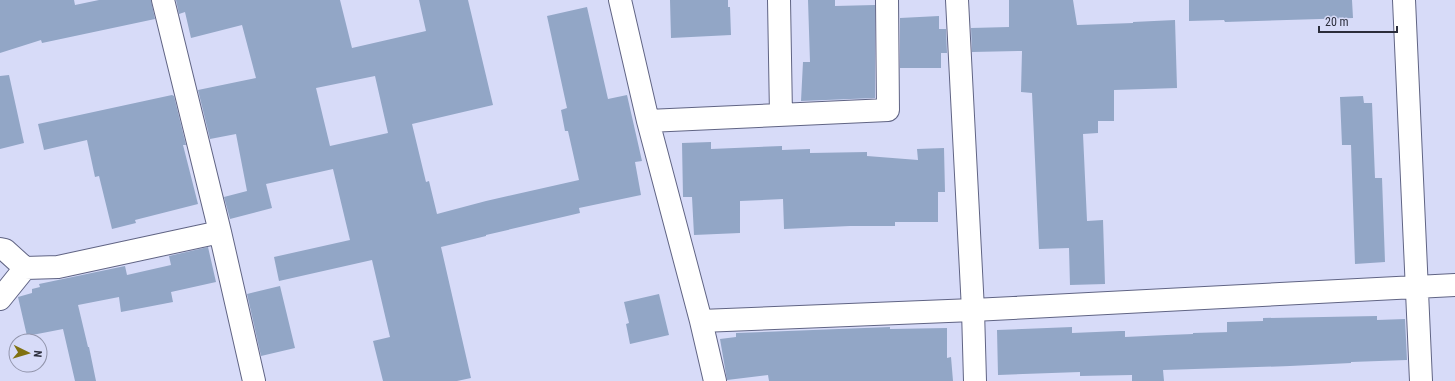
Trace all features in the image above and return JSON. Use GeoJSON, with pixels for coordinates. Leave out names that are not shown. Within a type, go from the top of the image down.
{"type":"FeatureCollection","features":[{"type":"Feature","properties":{"kind":"street"},"geometry":{"type":"LineString","coordinates":[[163,0],[220,232],[254,381]]}},
{"type":"Feature","properties":{"kind":"street"},"geometry":{"type":"LineString","coordinates":[[620,0],[648,121],[701,321],[715,381]]}},
{"type":"Feature","properties":{"kind":"street"},"geometry":{"type":"LineString","coordinates":[[779,0],[781,115]]}},
{"type":"Feature","properties":{"kind":"street"},"geometry":{"type":"LineString","coordinates":[[648,121],[888,110],[887,0]]}},
{"type":"Feature","properties":{"kind":"street"},"geometry":{"type":"LineString","coordinates":[[957,0],[973,310],[975,381]]}},
{"type":"Feature","properties":{"kind":"street"},"geometry":{"type":"LineString","coordinates":[[1404,0],[1421,381]]}},
{"type":"Feature","properties":{"kind":"street"},"geometry":{"type":"LineString","coordinates":[[0,249],[5,250],[25,268],[58,267],[220,232]]}},
{"type":"Feature","properties":{"kind":"street"},"geometry":{"type":"LineString","coordinates":[[0,299],[25,268]]}},
{"type":"Feature","properties":{"kind":"street"},"geometry":{"type":"LineString","coordinates":[[701,321],[973,310],[1455,285]]}},
{"type":"Feature","properties":{"kind":"building"},"geometry":{"type":"Polygon","coordinates":[[[0,0],[74,0],[75,5],[99,0],[151,0],[155,19],[42,43],[41,40],[0,53],[0,0]]]}},
{"type":"Feature","properties":{"kind":"building"},"geometry":{"type":"Polygon","coordinates":[[[176,0],[340,0],[352,48],[426,31],[419,0],[468,0],[493,105],[412,124],[426,182],[429,181],[437,214],[486,201],[579,180],[568,131],[565,131],[561,110],[567,108],[547,16],[587,7],[608,99],[627,95],[642,161],[635,162],[641,195],[579,208],[580,213],[441,247],[471,378],[457,381],[383,381],[373,341],[390,337],[372,260],[279,281],[274,257],[350,240],[333,169],[266,184],[272,208],[230,219],[224,197],[247,191],[236,134],[210,139],[198,90],[256,78],[242,25],[191,38],[185,12],[179,14],[176,0]],[[375,76],[316,88],[330,146],[388,133],[375,76]]]}},
{"type":"Feature","properties":{"kind":"building"},"geometry":{"type":"Polygon","coordinates":[[[670,0],[728,0],[728,7],[730,7],[731,35],[671,38],[670,0]]]}},
{"type":"Feature","properties":{"kind":"building"},"geometry":{"type":"Polygon","coordinates":[[[808,0],[835,0],[835,6],[875,5],[875,98],[801,101],[803,62],[810,62],[808,0]]]}},
{"type":"Feature","properties":{"kind":"building"},"geometry":{"type":"Polygon","coordinates":[[[1009,0],[1073,0],[1077,25],[1175,20],[1177,88],[1114,90],[1114,121],[1098,121],[1098,133],[1083,134],[1087,221],[1103,220],[1105,284],[1070,285],[1069,248],[1039,249],[1032,93],[1021,92],[1022,51],[972,52],[971,28],[1009,27],[1009,0]]]}},
{"type":"Feature","properties":{"kind":"building"},"geometry":{"type":"Polygon","coordinates":[[[1189,0],[1352,0],[1353,18],[1225,22],[1224,20],[1189,21],[1189,0]]]}},
{"type":"Feature","properties":{"kind":"building"},"geometry":{"type":"Polygon","coordinates":[[[939,16],[939,29],[946,29],[947,53],[941,53],[941,68],[900,68],[900,18],[939,16]]]}},
{"type":"Feature","properties":{"kind":"building"},"geometry":{"type":"Polygon","coordinates":[[[9,75],[24,143],[0,149],[0,76],[9,75]]]}},
{"type":"Feature","properties":{"kind":"building"},"geometry":{"type":"Polygon","coordinates":[[[172,95],[174,96],[186,145],[183,145],[198,204],[135,220],[136,223],[112,229],[99,176],[95,177],[87,140],[44,150],[38,124],[172,95]]]}},
{"type":"Feature","properties":{"kind":"building"},"geometry":{"type":"Polygon","coordinates":[[[1363,96],[1364,103],[1372,103],[1375,178],[1382,178],[1385,262],[1355,264],[1351,145],[1342,145],[1340,97],[1363,96]]]}},
{"type":"Feature","properties":{"kind":"building"},"geometry":{"type":"Polygon","coordinates":[[[711,142],[711,149],[782,146],[782,150],[810,149],[810,153],[867,152],[867,156],[918,160],[917,149],[944,148],[945,192],[938,192],[938,222],[895,222],[895,226],[850,226],[784,229],[783,199],[740,201],[740,233],[694,235],[692,197],[683,197],[682,143],[711,142]]]}},
{"type":"Feature","properties":{"kind":"building"},"geometry":{"type":"Polygon","coordinates":[[[208,247],[216,282],[171,292],[173,302],[121,312],[119,297],[78,305],[96,381],[75,381],[63,329],[42,333],[26,333],[18,297],[32,293],[32,289],[40,287],[39,284],[125,266],[127,275],[171,265],[169,256],[208,247]]]}},
{"type":"Feature","properties":{"kind":"building"},"geometry":{"type":"Polygon","coordinates":[[[280,286],[295,348],[261,356],[247,294],[280,286]]]}},
{"type":"Feature","properties":{"kind":"building"},"geometry":{"type":"Polygon","coordinates":[[[659,294],[669,335],[630,344],[626,324],[629,323],[624,302],[659,294]]]}},
{"type":"Feature","properties":{"kind":"building"},"geometry":{"type":"Polygon","coordinates":[[[1377,316],[1377,320],[1405,319],[1407,360],[1290,366],[1163,370],[1164,381],[1132,381],[1132,375],[1080,376],[1080,372],[998,375],[997,330],[1072,327],[1072,333],[1125,331],[1125,337],[1227,332],[1227,322],[1263,321],[1263,318],[1377,316]]]}},
{"type":"Feature","properties":{"kind":"building"},"geometry":{"type":"Polygon","coordinates":[[[890,327],[890,329],[947,328],[947,358],[951,357],[953,381],[769,381],[768,375],[727,380],[720,339],[736,337],[736,333],[890,327]]]}}]}
